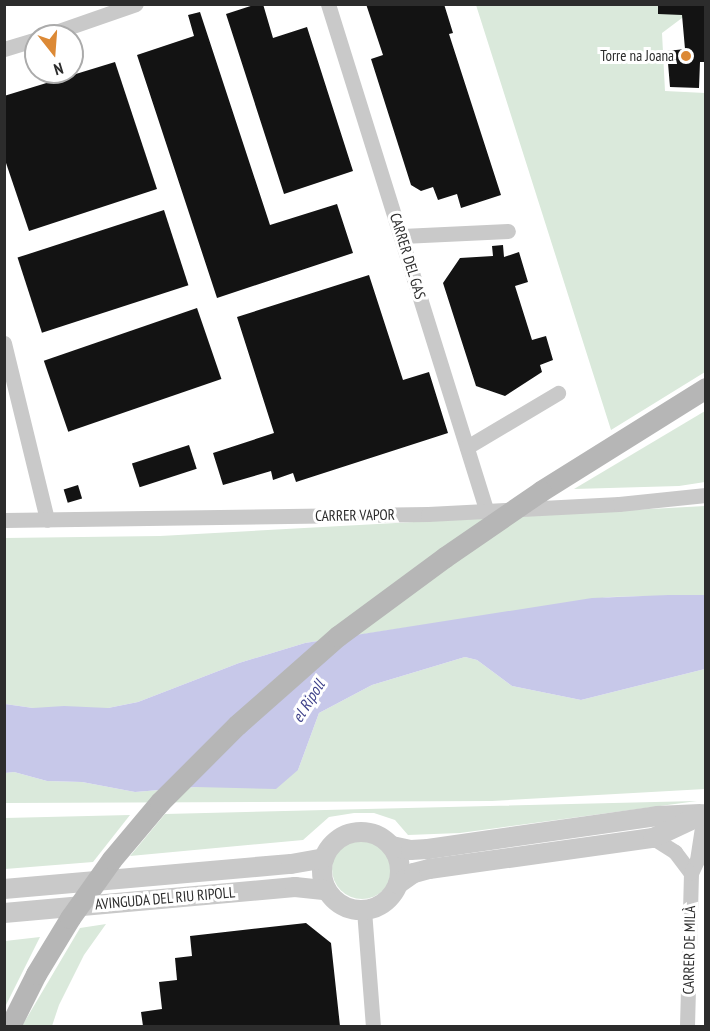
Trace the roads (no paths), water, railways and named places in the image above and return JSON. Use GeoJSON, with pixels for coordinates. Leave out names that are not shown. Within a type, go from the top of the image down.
{"type":"FeatureCollection","features":[{"type":"Feature","properties":{"kind":"main road"},"geometry":{"type":"LineString","coordinates":[[10,1026],[36,974],[70,918],[112,860],[160,802],[237,725],[338,636],[454,550],[542,490],[705,388]]}},
{"type":"Feature","properties":{"kind":"street","name":"CARRER DEL GAS"},"geometry":{"type":"LineString","coordinates":[[328,4],[486,509]]}},
{"type":"Feature","properties":{"kind":"street"},"geometry":{"type":"LineString","coordinates":[[77,24],[127,6]]}},
{"type":"Feature","properties":{"kind":"street"},"geometry":{"type":"LineString","coordinates":[[4,50],[24,43]]}},
{"type":"Feature","properties":{"kind":"street"},"geometry":{"type":"LineString","coordinates":[[402,236],[508,231]]}},
{"type":"Feature","properties":{"kind":"street"},"geometry":{"type":"LineString","coordinates":[[4,343],[47,520]]}},
{"type":"Feature","properties":{"kind":"street"},"geometry":{"type":"LineString","coordinates":[[467,447],[558,393]]}},
{"type":"Feature","properties":{"kind":"street","name":"CARRER VAPOR"},"geometry":{"type":"LineString","coordinates":[[4,520],[416,514],[618,504],[705,495]]}},
{"type":"Feature","properties":{"kind":"street"},"geometry":{"type":"LineString","coordinates":[[705,814],[653,838],[414,873],[398,884],[385,902],[364,910],[342,905],[326,890],[322,879],[324,858],[338,839],[354,832],[372,833],[392,846],[411,850],[657,816],[705,814]]}},
{"type":"Feature","properties":{"kind":"street","name":"CARRER DE MILÀ"},"geometry":{"type":"LineString","coordinates":[[687,1026],[691,873],[697,860],[705,814]]}},
{"type":"Feature","properties":{"kind":"street"},"geometry":{"type":"LineString","coordinates":[[653,838],[675,852],[691,873]]}},
{"type":"Feature","properties":{"kind":"street"},"geometry":{"type":"LineString","coordinates":[[392,846],[400,864],[398,884]]}},
{"type":"Feature","properties":{"kind":"street","name":"AVINGUDA DEL RIU RIPOLL"},"geometry":{"type":"LineString","coordinates":[[4,889],[291,864],[324,858]]}},
{"type":"Feature","properties":{"kind":"street","name":"AVINGUDA DEL RIU RIPOLL"},"geometry":{"type":"LineString","coordinates":[[4,913],[295,887],[326,890]]}},
{"type":"Feature","properties":{"kind":"street"},"geometry":{"type":"LineString","coordinates":[[364,910],[373,1026]]}},
{"type":"Feature","properties":{"kind":"water","name":"el Ripoll"},"geometry":{"type":"Polygon","coordinates":[[[705,595],[705,669],[581,700],[512,686],[477,660],[465,657],[372,685],[319,713],[298,770],[276,789],[196,787],[135,792],[82,782],[47,781],[14,772],[5,773],[5,704],[33,708],[64,706],[108,708],[138,702],[239,663],[305,643],[592,598],[705,595]]]}},
{"type":"Feature","properties":{"kind":"place","name":"Torre na Joana"},"geometry":{"type":"Point","coordinates":[686,56]}}]}
